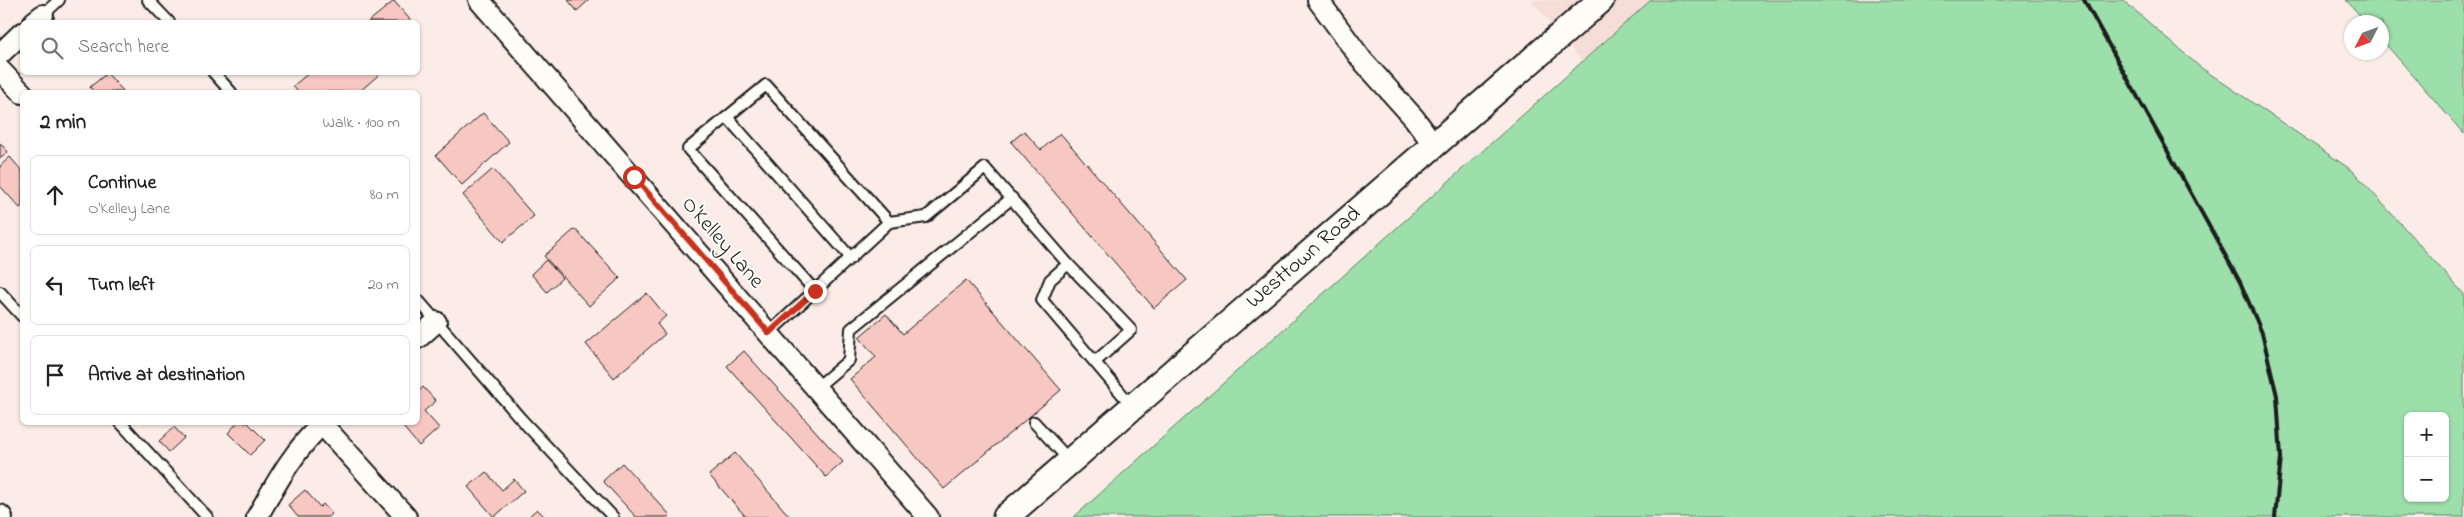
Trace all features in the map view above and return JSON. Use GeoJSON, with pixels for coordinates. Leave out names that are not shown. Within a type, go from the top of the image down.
{"type":"FeatureCollection","features":[{"type":"Feature","properties":{"kind":"street","name":"O'Kelley Lane"},"geometry":{"type":"LineString","coordinates":[[479,0],[928,517]]}},
{"type":"Feature","properties":{"kind":"street"},"geometry":{"type":"LineString","coordinates":[[1318,0],[1362,60],[1414,118],[1434,145]]}},
{"type":"Feature","properties":{"kind":"street","name":"Westtown Road"},"geometry":{"type":"LineString","coordinates":[[1006,517],[1601,0]]}},
{"type":"Feature","properties":{"kind":"street"},"geometry":{"type":"LineString","coordinates":[[0,54],[20,35]]}},
{"type":"Feature","properties":{"kind":"street"},"geometry":{"type":"LineString","coordinates":[[0,70],[20,91]]}},
{"type":"Feature","properties":{"kind":"street"},"geometry":{"type":"LineString","coordinates":[[420,336],[436,322]]}},
{"type":"Feature","properties":{"kind":"street"},"geometry":{"type":"LineString","coordinates":[[256,517],[292,456],[320,425]]}},
{"type":"Feature","properties":{"kind":"street"},"geometry":{"type":"LineString","coordinates":[[324,425],[406,517]]}},
{"type":"Feature","properties":{"kind":"lane"},"geometry":{"type":"LineString","coordinates":[[39,19],[58,0]]}},
{"type":"Feature","properties":{"kind":"lane"},"geometry":{"type":"LineString","coordinates":[[148,0],[167,20]]}},
{"type":"Feature","properties":{"kind":"lane"},"geometry":{"type":"LineString","coordinates":[[216,75],[229,90]]}},
{"type":"Feature","properties":{"kind":"lane"},"geometry":{"type":"LineString","coordinates":[[815,291],[688,149],[766,85],[889,222]]}},
{"type":"Feature","properties":{"kind":"lane"},"geometry":{"type":"LineString","coordinates":[[727,117],[850,258]]}},
{"type":"Feature","properties":{"kind":"lane"},"geometry":{"type":"LineString","coordinates":[[769,333],[889,222],[926,217],[985,168],[1068,264],[1131,330],[1096,362]]}},
{"type":"Feature","properties":{"kind":"lane"},"geometry":{"type":"LineString","coordinates":[[816,388],[849,360],[851,329],[1012,198]]}},
{"type":"Feature","properties":{"kind":"lane"},"geometry":{"type":"LineString","coordinates":[[1068,264],[1050,280],[1042,300],[1133,407]]}},
{"type":"Feature","properties":{"kind":"lane"},"geometry":{"type":"LineString","coordinates":[[0,292],[20,314]]}},
{"type":"Feature","properties":{"kind":"lane"},"geometry":{"type":"LineString","coordinates":[[420,302],[521,419],[613,517]]}},
{"type":"Feature","properties":{"kind":"lane"},"geometry":{"type":"LineString","coordinates":[[1034,422],[1070,461]]}},
{"type":"Feature","properties":{"kind":"lane"},"geometry":{"type":"LineString","coordinates":[[123,425],[207,517]]}},
{"type":"Feature","properties":{"kind":"shaded area"},"geometry":{"type":"Polygon","coordinates":[[[1531,0],[1651,0],[1582,62],[1531,0]]]}},
{"type":"Feature","properties":{"kind":"green space"},"geometry":{"type":"Polygon","coordinates":[[[1651,0],[2123,0],[2200,67],[2353,171],[2464,294],[2464,517],[1074,517],[1651,0]]]}},
{"type":"Feature","properties":{"kind":"green space"},"geometry":{"type":"Polygon","coordinates":[[[2346,0],[2464,0],[2464,134],[2389,48],[2389,15],[2360,15],[2346,0]]]}},
{"type":"Feature","properties":{"kind":"building"},"geometry":{"type":"Polygon","coordinates":[[[568,0],[589,0],[577,11],[568,0]]]}},
{"type":"Feature","properties":{"kind":"building"},"geometry":{"type":"Polygon","coordinates":[[[394,1],[410,20],[370,20],[394,1]]]}},
{"type":"Feature","properties":{"kind":"building"},"geometry":{"type":"Polygon","coordinates":[[[105,75],[109,75],[122,90],[92,90],[90,87],[105,75]]]}},
{"type":"Feature","properties":{"kind":"building"},"geometry":{"type":"Polygon","coordinates":[[[306,75],[379,75],[361,90],[296,90],[293,86],[306,75]]]}},
{"type":"Feature","properties":{"kind":"building"},"geometry":{"type":"Polygon","coordinates":[[[483,113],[509,142],[462,185],[436,155],[483,113]]]}},
{"type":"Feature","properties":{"kind":"building"},"geometry":{"type":"Polygon","coordinates":[[[1024,131],[1041,150],[1060,133],[1187,280],[1154,308],[1011,142],[1024,131]]]}},
{"type":"Feature","properties":{"kind":"building"},"geometry":{"type":"Polygon","coordinates":[[[0,143],[8,152],[0,159],[0,143]]]}},
{"type":"Feature","properties":{"kind":"building"},"geometry":{"type":"Polygon","coordinates":[[[10,157],[20,169],[20,208],[0,186],[0,166],[10,157]]]}},
{"type":"Feature","properties":{"kind":"building"},"geometry":{"type":"Polygon","coordinates":[[[493,169],[534,216],[503,242],[463,195],[493,169]]]}},
{"type":"Feature","properties":{"kind":"building"},"geometry":{"type":"Polygon","coordinates":[[[575,229],[620,278],[589,306],[544,256],[575,229]]]}},
{"type":"Feature","properties":{"kind":"building"},"geometry":{"type":"Polygon","coordinates":[[[546,260],[562,278],[547,292],[531,274],[546,260]]]}},
{"type":"Feature","properties":{"kind":"building"},"geometry":{"type":"Polygon","coordinates":[[[966,280],[1061,390],[944,489],[850,379],[876,357],[859,337],[886,314],[903,334],[966,280]]]}},
{"type":"Feature","properties":{"kind":"building"},"geometry":{"type":"Polygon","coordinates":[[[647,293],[666,316],[657,324],[665,334],[614,378],[586,344],[647,293]]]}},
{"type":"Feature","properties":{"kind":"building"},"geometry":{"type":"Polygon","coordinates":[[[744,351],[843,462],[826,477],[727,366],[744,351]]]}},
{"type":"Feature","properties":{"kind":"building"},"geometry":{"type":"Polygon","coordinates":[[[423,387],[436,401],[424,411],[439,428],[419,446],[402,425],[420,425],[420,390],[423,387]]]}},
{"type":"Feature","properties":{"kind":"building"},"geometry":{"type":"Polygon","coordinates":[[[235,425],[250,425],[265,440],[250,455],[228,433],[235,425]]]}},
{"type":"Feature","properties":{"kind":"building"},"geometry":{"type":"Polygon","coordinates":[[[174,427],[184,438],[169,452],[159,441],[174,427]]]}},
{"type":"Feature","properties":{"kind":"building"},"geometry":{"type":"Polygon","coordinates":[[[735,453],[790,517],[746,517],[709,475],[735,453]]]}},
{"type":"Feature","properties":{"kind":"building"},"geometry":{"type":"Polygon","coordinates":[[[622,463],[670,515],[668,517],[636,517],[603,481],[622,463]]]}},
{"type":"Feature","properties":{"kind":"building"},"geometry":{"type":"Polygon","coordinates":[[[486,472],[502,490],[514,479],[524,491],[494,517],[468,487],[486,472]]]}},
{"type":"Feature","properties":{"kind":"building"},"geometry":{"type":"Polygon","coordinates":[[[305,490],[320,507],[323,504],[332,514],[329,517],[298,517],[288,505],[305,490]]]}},
{"type":"Feature","properties":{"kind":"building"},"geometry":{"type":"Polygon","coordinates":[[[537,509],[545,517],[528,517],[537,509]]]}},
{"type":"Feature","properties":{"kind":"railway"},"geometry":{"type":"LineString","coordinates":[[2084,0],[2240,282],[2262,333],[2277,396],[2281,458],[2275,517]]}},
{"type":"Feature","properties":{"kind":"route"},"geometry":{"type":"LineString","coordinates":[[634,177],[769,333],[815,291]]}}]}
